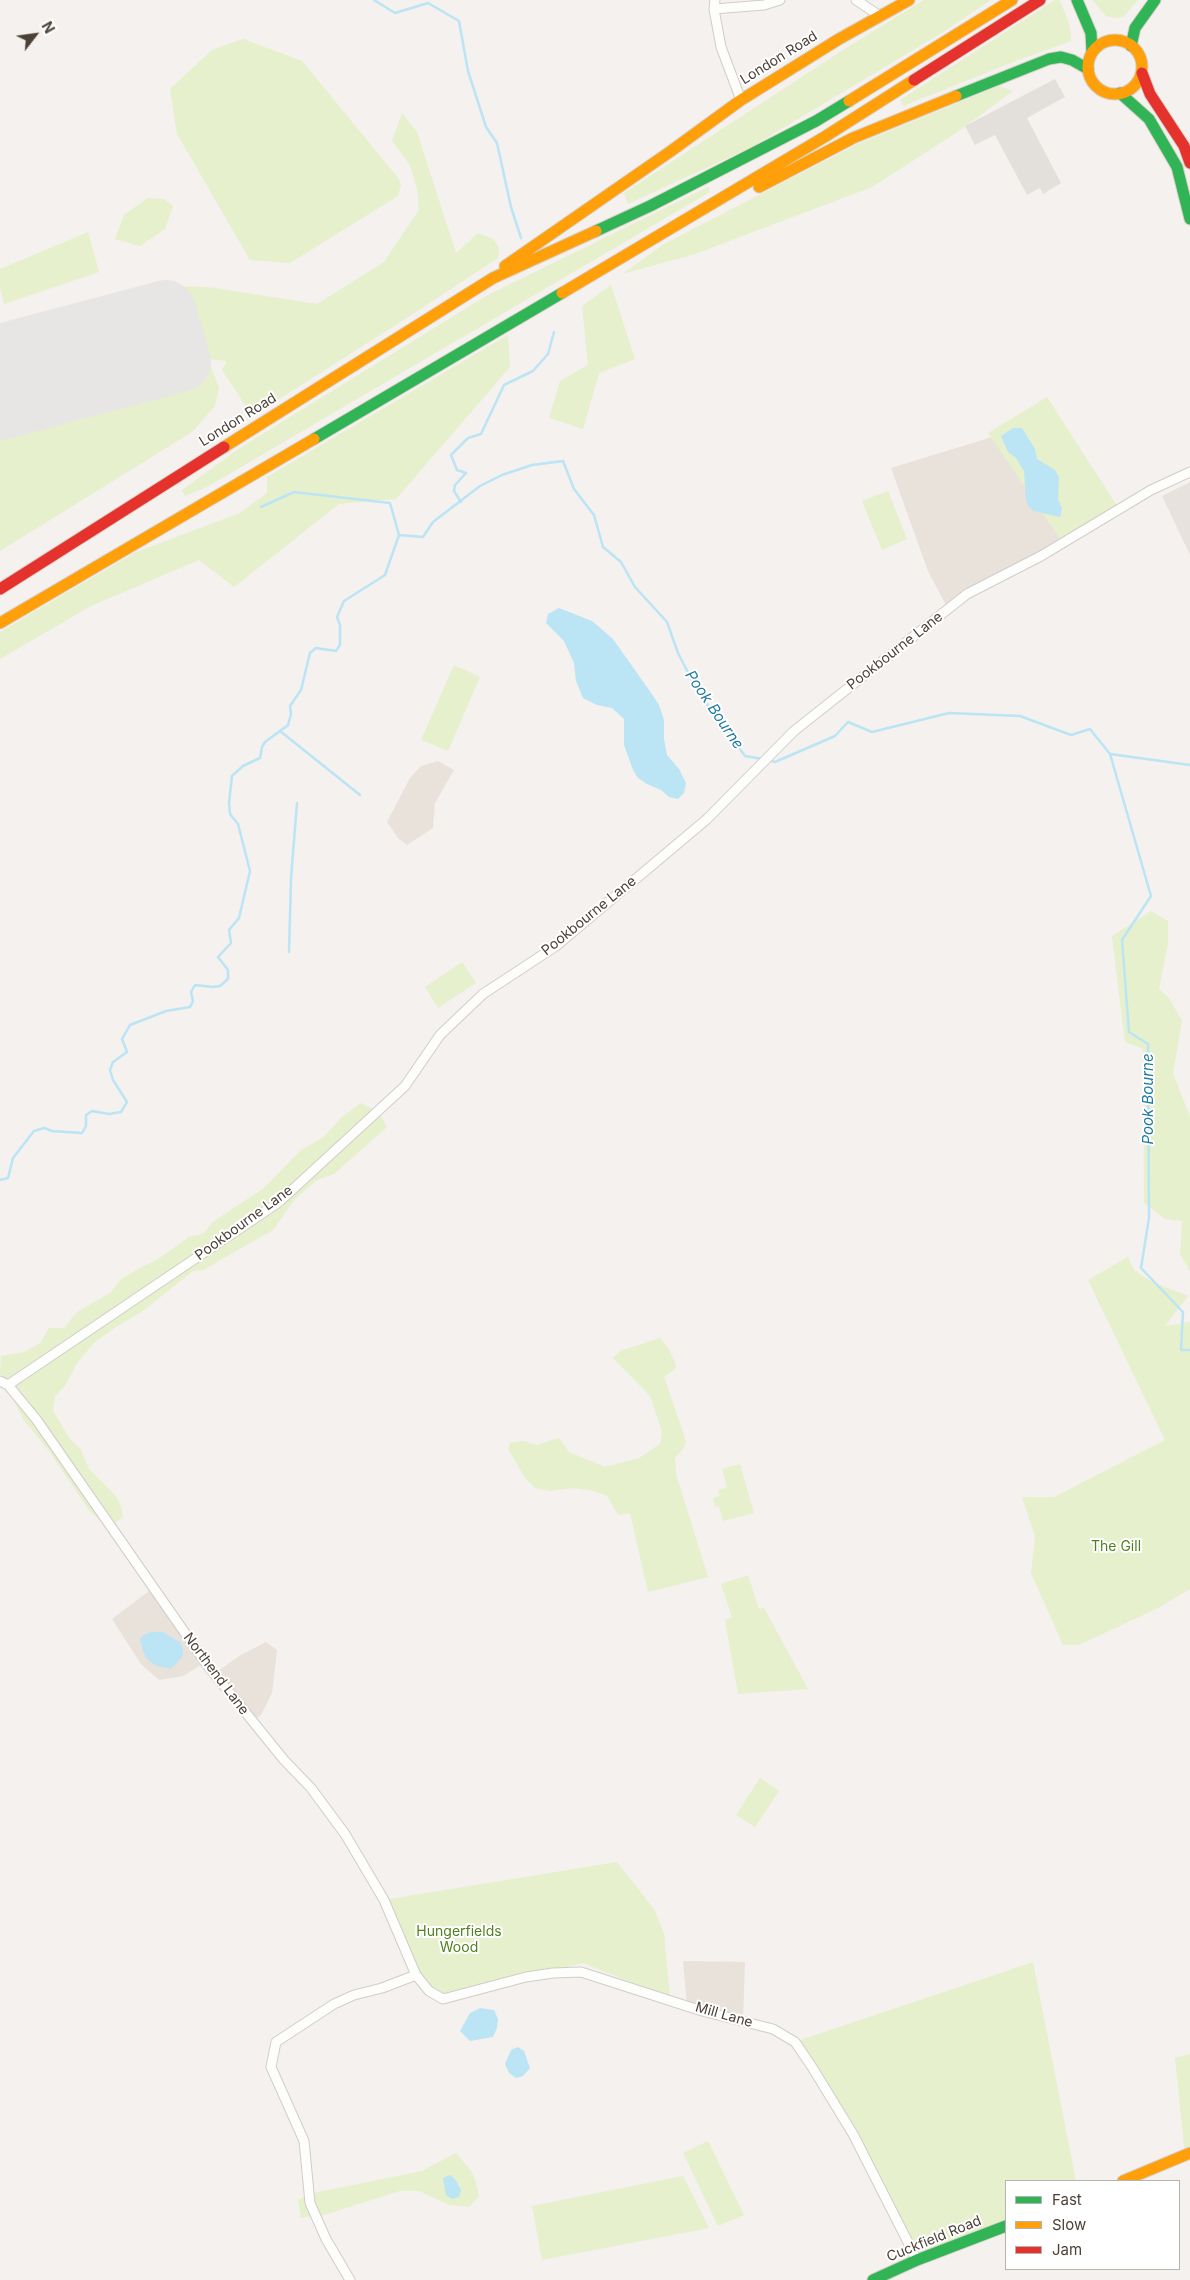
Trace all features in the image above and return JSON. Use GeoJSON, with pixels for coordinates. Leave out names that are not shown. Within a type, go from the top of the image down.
{"type":"FeatureCollection","features":[{"type":"Feature","properties":{"kind":"main road","name":"London Road"},"geometry":{"type":"LineString","coordinates":[[0,590],[493,278],[509,262],[741,100],[839,39],[909,0]]}},
{"type":"Feature","properties":{"kind":"main road"},"geometry":{"type":"LineString","coordinates":[[493,278],[650,206],[816,121],[1012,0]]}},
{"type":"Feature","properties":{"kind":"main road"},"geometry":{"type":"LineString","coordinates":[[0,623],[483,340],[826,136],[1040,0]]}},
{"type":"Feature","properties":{"kind":"main road"},"geometry":{"type":"LineString","coordinates":[[1131,46],[1135,28],[1155,0]]}},
{"type":"Feature","properties":{"kind":"main road"},"geometry":{"type":"LineString","coordinates":[[1080,4],[1091,33],[1092,52],[1088,69],[1092,83],[1108,94],[1120,93],[1135,85],[1142,73]]}},
{"type":"Feature","properties":{"kind":"main road"},"geometry":{"type":"LineString","coordinates":[[1080,4],[1096,26],[1112,40],[1131,46],[1139,57],[1142,73],[1150,94],[1184,146],[1190,163]]}},
{"type":"Feature","properties":{"kind":"main road"},"geometry":{"type":"LineString","coordinates":[[1092,52],[1097,46],[1112,40]]}},
{"type":"Feature","properties":{"kind":"main road"},"geometry":{"type":"LineString","coordinates":[[688,217],[710,213],[853,138],[1049,59],[1061,57],[1072,60],[1088,69]]}},
{"type":"Feature","properties":{"kind":"main road"},"geometry":{"type":"LineString","coordinates":[[1120,93],[1139,108],[1150,120],[1177,167],[1190,220]]}},
{"type":"Feature","properties":{"kind":"main road"},"geometry":{"type":"LineString","coordinates":[[1126,2180],[1190,2153]]}},
{"type":"Feature","properties":{"kind":"main road","name":"Cuckfield Road"},"geometry":{"type":"LineString","coordinates":[[873,2280],[918,2260],[1005,2226]]}},
{"type":"Feature","properties":{"kind":"street"},"geometry":{"type":"LineString","coordinates":[[741,100],[721,47],[714,4],[764,5],[780,0]]}},
{"type":"Feature","properties":{"kind":"street"},"geometry":{"type":"LineString","coordinates":[[856,0],[880,16]]}},
{"type":"Feature","properties":{"kind":"street","name":"Pookbourne Lane"},"geometry":{"type":"LineString","coordinates":[[4,1383],[279,1202],[405,1086],[440,1035],[483,994],[556,946],[707,819],[794,731],[967,594],[1041,556],[1151,490],[1190,472]]}},
{"type":"Feature","properties":{"kind":"street","name":"Northend Lane"},"geometry":{"type":"LineString","coordinates":[[4,1383],[36,1419],[208,1666],[284,1760],[311,1788],[345,1834],[384,1900],[416,1976]]}},
{"type":"Feature","properties":{"kind":"street","name":"Mill Lane"},"geometry":{"type":"LineString","coordinates":[[416,1976],[429,1992],[443,1999],[526,1977],[553,1973],[581,1972],[702,2011],[773,2029],[795,2042],[812,2068],[853,2134],[918,2260]]}},
{"type":"Feature","properties":{"kind":"street"},"geometry":{"type":"LineString","coordinates":[[350,2280],[326,2239],[310,2203],[304,2141],[271,2067],[276,2042],[334,2004],[354,1995],[382,1988],[416,1976]]}},
{"type":"Feature","properties":{"kind":"shaded area"},"geometry":{"type":"Polygon","coordinates":[[[1055,79],[1065,97],[1027,118],[1061,183],[1043,194],[1040,188],[1027,195],[995,135],[975,145],[965,126],[1055,79]]]}},
{"type":"Feature","properties":{"kind":"shaded area"},"geometry":{"type":"Polygon","coordinates":[[[992,437],[1063,543],[948,609],[928,571],[891,468],[992,437]]]}},
{"type":"Feature","properties":{"kind":"shaded area"},"geometry":{"type":"Polygon","coordinates":[[[1190,482],[1190,555],[1162,496],[1190,482]]]}},
{"type":"Feature","properties":{"kind":"shaded area"},"geometry":{"type":"Polygon","coordinates":[[[438,761],[454,770],[435,803],[433,828],[407,845],[398,838],[387,822],[410,778],[421,766],[438,761]]]}},
{"type":"Feature","properties":{"kind":"shaded area"},"geometry":{"type":"Polygon","coordinates":[[[153,1588],[206,1662],[183,1676],[159,1680],[141,1664],[112,1619],[153,1588]]]}},
{"type":"Feature","properties":{"kind":"shaded area"},"geometry":{"type":"Polygon","coordinates":[[[266,1642],[277,1650],[272,1693],[261,1715],[252,1721],[214,1674],[239,1656],[266,1642]]]}},
{"type":"Feature","properties":{"kind":"shaded area"},"geometry":{"type":"Polygon","coordinates":[[[683,1961],[745,1962],[743,2021],[687,2005],[683,1961]]]}},
{"type":"Feature","properties":{"kind":"green space"},"geometry":{"type":"Polygon","coordinates":[[[924,0],[991,0],[940,34],[751,147],[628,204],[624,193],[846,48],[924,0]]]}},
{"type":"Feature","properties":{"kind":"green space"},"geometry":{"type":"Polygon","coordinates":[[[1055,0],[1060,0],[1070,27],[1071,41],[903,106],[900,100],[1055,0]]]}},
{"type":"Feature","properties":{"kind":"green space"},"geometry":{"type":"Polygon","coordinates":[[[1092,0],[1138,0],[1123,17],[1115,18],[1106,16],[1092,0]]]}},
{"type":"Feature","properties":{"kind":"green space"},"geometry":{"type":"Polygon","coordinates":[[[243,39],[302,61],[399,179],[401,185],[398,196],[290,263],[250,260],[177,134],[170,89],[212,50],[243,39]]]}},
{"type":"Feature","properties":{"kind":"green space"},"geometry":{"type":"Polygon","coordinates":[[[999,86],[1013,91],[956,133],[872,187],[695,254],[622,274],[664,244],[856,145],[999,86]]]}},
{"type":"Feature","properties":{"kind":"green space"},"geometry":{"type":"Polygon","coordinates":[[[402,113],[417,132],[456,253],[478,233],[493,239],[499,248],[498,258],[254,415],[245,405],[222,370],[227,361],[208,359],[219,388],[215,406],[192,432],[0,551],[0,410],[181,362],[207,358],[165,293],[189,286],[215,288],[317,304],[384,262],[419,210],[417,189],[410,165],[392,141],[402,113]]]}},
{"type":"Feature","properties":{"kind":"green space"},"geometry":{"type":"Polygon","coordinates":[[[708,187],[710,192],[207,487],[185,496],[182,490],[240,448],[486,296],[708,187]]]}},
{"type":"Feature","properties":{"kind":"green space"},"geometry":{"type":"Polygon","coordinates":[[[148,198],[164,199],[173,206],[165,229],[140,246],[115,239],[124,215],[148,198]]]}},
{"type":"Feature","properties":{"kind":"green space"},"geometry":{"type":"Polygon","coordinates":[[[88,232],[99,272],[4,304],[0,287],[0,269],[88,232]]]}},
{"type":"Feature","properties":{"kind":"green space"},"geometry":{"type":"Polygon","coordinates":[[[611,285],[635,359],[599,373],[583,429],[549,418],[560,381],[588,365],[582,306],[611,285]]]}},
{"type":"Feature","properties":{"kind":"green space"},"geometry":{"type":"Polygon","coordinates":[[[508,335],[510,367],[396,499],[339,504],[234,587],[199,560],[91,606],[0,659],[0,632],[136,552],[240,513],[267,493],[267,477],[508,335]]]}},
{"type":"Feature","properties":{"kind":"green space"},"geometry":{"type":"Polygon","coordinates":[[[1047,397],[1119,509],[1063,543],[988,433],[1047,397]]]}},
{"type":"Feature","properties":{"kind":"green space"},"geometry":{"type":"Polygon","coordinates":[[[888,491],[907,539],[882,550],[862,501],[888,491]]]}},
{"type":"Feature","properties":{"kind":"green space"},"geometry":{"type":"Polygon","coordinates":[[[454,665],[480,677],[448,751],[421,740],[454,665]]]}},
{"type":"Feature","properties":{"kind":"green space"},"geometry":{"type":"Polygon","coordinates":[[[1151,911],[1168,921],[1168,943],[1159,989],[1169,998],[1182,1021],[1173,1073],[1190,1117],[1190,1271],[1180,1254],[1182,1221],[1165,1219],[1144,1203],[1143,1049],[1125,1042],[1112,936],[1151,911]]]}},
{"type":"Feature","properties":{"kind":"green space"},"geometry":{"type":"Polygon","coordinates":[[[462,962],[476,983],[438,1008],[425,987],[462,962]]]}},
{"type":"Feature","properties":{"kind":"green space"},"geometry":{"type":"Polygon","coordinates":[[[361,1103],[378,1112],[387,1127],[334,1174],[317,1180],[295,1199],[273,1230],[203,1270],[193,1271],[143,1311],[94,1343],[77,1363],[65,1386],[55,1396],[53,1411],[70,1439],[81,1450],[89,1469],[115,1495],[121,1506],[123,1517],[110,1527],[91,1513],[49,1451],[23,1419],[0,1373],[1,1356],[24,1352],[40,1343],[49,1328],[64,1328],[77,1312],[110,1293],[122,1278],[161,1257],[189,1237],[203,1234],[214,1221],[264,1188],[300,1151],[325,1136],[342,1117],[361,1103]]]}},
{"type":"Feature","properties":{"kind":"green space","name":"The Gill"},"geometry":{"type":"Polygon","coordinates":[[[1128,1257],[1134,1270],[1150,1281],[1188,1296],[1165,1326],[1190,1322],[1190,1589],[1158,1608],[1079,1645],[1063,1645],[1031,1573],[1035,1536],[1022,1497],[1054,1497],[1165,1440],[1088,1280],[1128,1257]]]}},
{"type":"Feature","properties":{"kind":"green space"},"geometry":{"type":"Polygon","coordinates":[[[660,1338],[675,1362],[676,1368],[664,1377],[686,1441],[683,1449],[675,1458],[676,1474],[708,1577],[648,1592],[630,1513],[618,1515],[607,1496],[591,1490],[572,1488],[550,1491],[535,1488],[525,1478],[508,1449],[510,1443],[523,1441],[537,1445],[559,1438],[569,1452],[605,1467],[639,1458],[660,1444],[662,1431],[650,1396],[613,1358],[620,1351],[660,1338]]]}},
{"type":"Feature","properties":{"kind":"green space"},"geometry":{"type":"Polygon","coordinates":[[[740,1464],[754,1513],[723,1521],[719,1506],[715,1507],[713,1498],[720,1496],[718,1490],[727,1487],[722,1469],[740,1464]]]}},
{"type":"Feature","properties":{"kind":"green space"},"geometry":{"type":"Polygon","coordinates":[[[748,1575],[759,1609],[764,1608],[808,1689],[738,1694],[725,1620],[732,1617],[721,1584],[748,1575]]]}},
{"type":"Feature","properties":{"kind":"green space"},"geometry":{"type":"Polygon","coordinates":[[[760,1778],[779,1791],[755,1827],[736,1815],[760,1778]]]}},
{"type":"Feature","properties":{"kind":"green space","name":"Hungerfields Wood"},"geometry":{"type":"Polygon","coordinates":[[[617,1862],[654,1909],[664,1933],[670,1998],[583,1963],[443,1999],[429,1991],[384,1900],[617,1862]]]}},
{"type":"Feature","properties":{"kind":"green space"},"geometry":{"type":"Polygon","coordinates":[[[1033,1962],[1076,2180],[1005,2180],[1005,2226],[917,2260],[853,2134],[795,2042],[1033,1962]]]}},
{"type":"Feature","properties":{"kind":"green space"},"geometry":{"type":"Polygon","coordinates":[[[1190,2054],[1190,2153],[1185,2155],[1175,2058],[1190,2054]]]}},
{"type":"Feature","properties":{"kind":"green space"},"geometry":{"type":"Polygon","coordinates":[[[708,2141],[744,2215],[718,2226],[683,2153],[708,2141]]]}},
{"type":"Feature","properties":{"kind":"green space"},"geometry":{"type":"Polygon","coordinates":[[[456,2153],[471,2171],[476,2182],[479,2196],[469,2207],[449,2205],[419,2191],[400,2191],[327,2214],[301,2218],[298,2200],[309,2194],[422,2171],[456,2153]]]}},
{"type":"Feature","properties":{"kind":"green space"},"geometry":{"type":"Polygon","coordinates":[[[683,2176],[709,2228],[542,2260],[532,2206],[683,2176]]]}},
{"type":"Feature","properties":{"kind":"water"},"geometry":{"type":"Polygon","coordinates":[[[1013,428],[1022,428],[1035,449],[1037,459],[1055,470],[1059,477],[1058,499],[1062,508],[1060,517],[1034,511],[1029,507],[1026,500],[1024,471],[1016,458],[1008,452],[1001,436],[1013,428]]]}},
{"type":"Feature","properties":{"kind":"water"},"geometry":{"type":"Polygon","coordinates":[[[559,608],[592,621],[613,639],[659,705],[664,720],[664,739],[667,755],[679,769],[686,783],[684,793],[678,799],[669,797],[661,790],[638,778],[624,745],[624,719],[612,708],[597,705],[583,698],[576,681],[574,663],[564,641],[546,623],[548,614],[559,608]]]}},
{"type":"Feature","properties":{"kind":"water"},"geometry":{"type":"Polygon","coordinates":[[[151,1632],[163,1632],[180,1642],[183,1650],[182,1657],[171,1669],[155,1665],[147,1659],[140,1640],[143,1635],[151,1632]]]}},
{"type":"Feature","properties":{"kind":"water"},"geometry":{"type":"Polygon","coordinates":[[[480,2008],[494,2010],[498,2019],[497,2028],[493,2037],[470,2041],[460,2031],[470,2013],[480,2008]]]}},
{"type":"Feature","properties":{"kind":"water"},"geometry":{"type":"Polygon","coordinates":[[[518,2047],[524,2051],[530,2068],[523,2076],[516,2078],[509,2073],[505,2064],[511,2050],[518,2047]]]}},
{"type":"Feature","properties":{"kind":"water"},"geometry":{"type":"Polygon","coordinates":[[[450,2175],[455,2179],[461,2190],[459,2197],[452,2199],[446,2195],[443,2178],[450,2175]]]}},
{"type":"Feature","properties":{"kind":"waterway"},"geometry":{"type":"LineString","coordinates":[[374,0],[395,13],[428,3],[459,21],[468,71],[486,127],[497,143],[511,207],[521,238]]}},
{"type":"Feature","properties":{"kind":"waterway"},"geometry":{"type":"LineString","coordinates":[[461,502],[454,491],[455,485],[466,473],[457,470],[451,455],[468,438],[481,434],[504,385],[533,371],[548,354],[554,332]]}},
{"type":"Feature","properties":{"kind":"waterway","name":"Pook Bourne"},"geometry":{"type":"LineString","coordinates":[[399,535],[423,537],[433,522],[480,486],[502,475],[532,465],[563,461],[574,489],[594,515],[603,547],[621,562],[635,587],[667,622],[678,653],[698,692],[745,756],[763,759]]}},
{"type":"Feature","properties":{"kind":"waterway"},"geometry":{"type":"LineString","coordinates":[[261,507],[294,492],[390,503],[399,535]]}},
{"type":"Feature","properties":{"kind":"waterway"},"geometry":{"type":"LineString","coordinates":[[0,1180],[8,1178],[13,1158],[34,1131],[44,1128],[52,1131],[82,1133],[86,1126],[86,1115],[92,1111],[109,1114],[121,1112],[127,1102],[113,1080],[110,1070],[113,1062],[127,1052],[122,1039],[130,1025],[166,1011],[190,1007],[193,1001],[191,992],[195,985],[220,986],[228,979],[228,970],[218,957],[231,943],[229,930],[239,918],[250,871],[238,824],[230,814],[229,803],[232,776],[243,766],[260,758],[265,742],[288,725],[291,714],[290,706],[301,690],[310,653],[316,648],[336,651],[340,645],[340,625],[337,617],[344,601],[385,575],[399,535]]}},
{"type":"Feature","properties":{"kind":"waterway","name":"Pook Bourne"},"geometry":{"type":"LineString","coordinates":[[768,760],[775,762],[835,736],[848,722],[872,732],[949,713],[1020,716],[1071,735],[1090,729],[1110,754],[1151,896],[1122,940],[1129,1032],[1148,1044],[1149,1218],[1141,1268],[1183,1312],[1181,1350],[1190,1350]]}},
{"type":"Feature","properties":{"kind":"waterway"},"geometry":{"type":"LineString","coordinates":[[280,731],[360,795]]}},
{"type":"Feature","properties":{"kind":"waterway","name":"Pook Bourne"},"geometry":{"type":"LineString","coordinates":[[1110,754],[1190,765]]}},
{"type":"Feature","properties":{"kind":"waterway"},"geometry":{"type":"LineString","coordinates":[[289,952],[291,878],[297,803]]}},
{"type":"Feature","properties":{"kind":"runway"},"geometry":{"type":"LineString","coordinates":[[0,354],[166,310],[181,362],[0,410]]}},
{"type":"Feature","properties":{"kind":"traffic: fast"},"geometry":{"type":"LineString","coordinates":[[1077,0],[1091,33],[1092,52]]}},
{"type":"Feature","properties":{"kind":"traffic: fast"},"geometry":{"type":"LineString","coordinates":[[1131,46],[1135,28],[1155,0]]}},
{"type":"Feature","properties":{"kind":"traffic: fast"},"geometry":{"type":"LineString","coordinates":[[956,96],[1049,59],[1061,57],[1072,60],[1088,69]]}},
{"type":"Feature","properties":{"kind":"traffic: fast"},"geometry":{"type":"LineString","coordinates":[[1120,93],[1149,119],[1177,167],[1190,219]]}},
{"type":"Feature","properties":{"kind":"traffic: fast"},"geometry":{"type":"LineString","coordinates":[[596,231],[650,206],[816,121],[849,101]]}},
{"type":"Feature","properties":{"kind":"traffic: fast"},"geometry":{"type":"LineString","coordinates":[[314,439],[562,293]]}},
{"type":"Feature","properties":{"kind":"traffic: fast"},"geometry":{"type":"LineString","coordinates":[[873,2280],[917,2260],[1005,2226]]}},
{"type":"Feature","properties":{"kind":"traffic: slow"},"geometry":{"type":"LineString","coordinates":[[671,151],[741,100],[839,39],[909,0]]}},
{"type":"Feature","properties":{"kind":"traffic: slow"},"geometry":{"type":"LineString","coordinates":[[849,101],[1012,0]]}},
{"type":"Feature","properties":{"kind":"traffic: slow"},"geometry":{"type":"LineString","coordinates":[[1115,40],[1125,42],[1134,48],[1140,57],[1142,67],[1140,77],[1134,86],[1125,92],[1115,94],[1105,92],[1096,86],[1090,77],[1088,67],[1090,57],[1096,48],[1105,42],[1115,40]]}},
{"type":"Feature","properties":{"kind":"traffic: slow"},"geometry":{"type":"LineString","coordinates":[[562,293],[826,136],[914,80]]}},
{"type":"Feature","properties":{"kind":"traffic: slow"},"geometry":{"type":"LineString","coordinates":[[759,187],[853,138],[956,96]]}},
{"type":"Feature","properties":{"kind":"traffic: slow"},"geometry":{"type":"LineString","coordinates":[[505,266],[671,151]]}},
{"type":"Feature","properties":{"kind":"traffic: slow"},"geometry":{"type":"LineString","coordinates":[[224,447],[493,278],[596,231]]}},
{"type":"Feature","properties":{"kind":"traffic: slow"},"geometry":{"type":"LineString","coordinates":[[0,623],[314,439]]}},
{"type":"Feature","properties":{"kind":"traffic: slow"},"geometry":{"type":"LineString","coordinates":[[1125,2180],[1190,2153]]}},
{"type":"Feature","properties":{"kind":"traffic: jam"},"geometry":{"type":"LineString","coordinates":[[914,80],[1040,0]]}},
{"type":"Feature","properties":{"kind":"traffic: jam"},"geometry":{"type":"LineString","coordinates":[[1142,73],[1150,94],[1184,146],[1190,163]]}},
{"type":"Feature","properties":{"kind":"traffic: jam"},"geometry":{"type":"LineString","coordinates":[[0,589],[224,447]]}}]}
